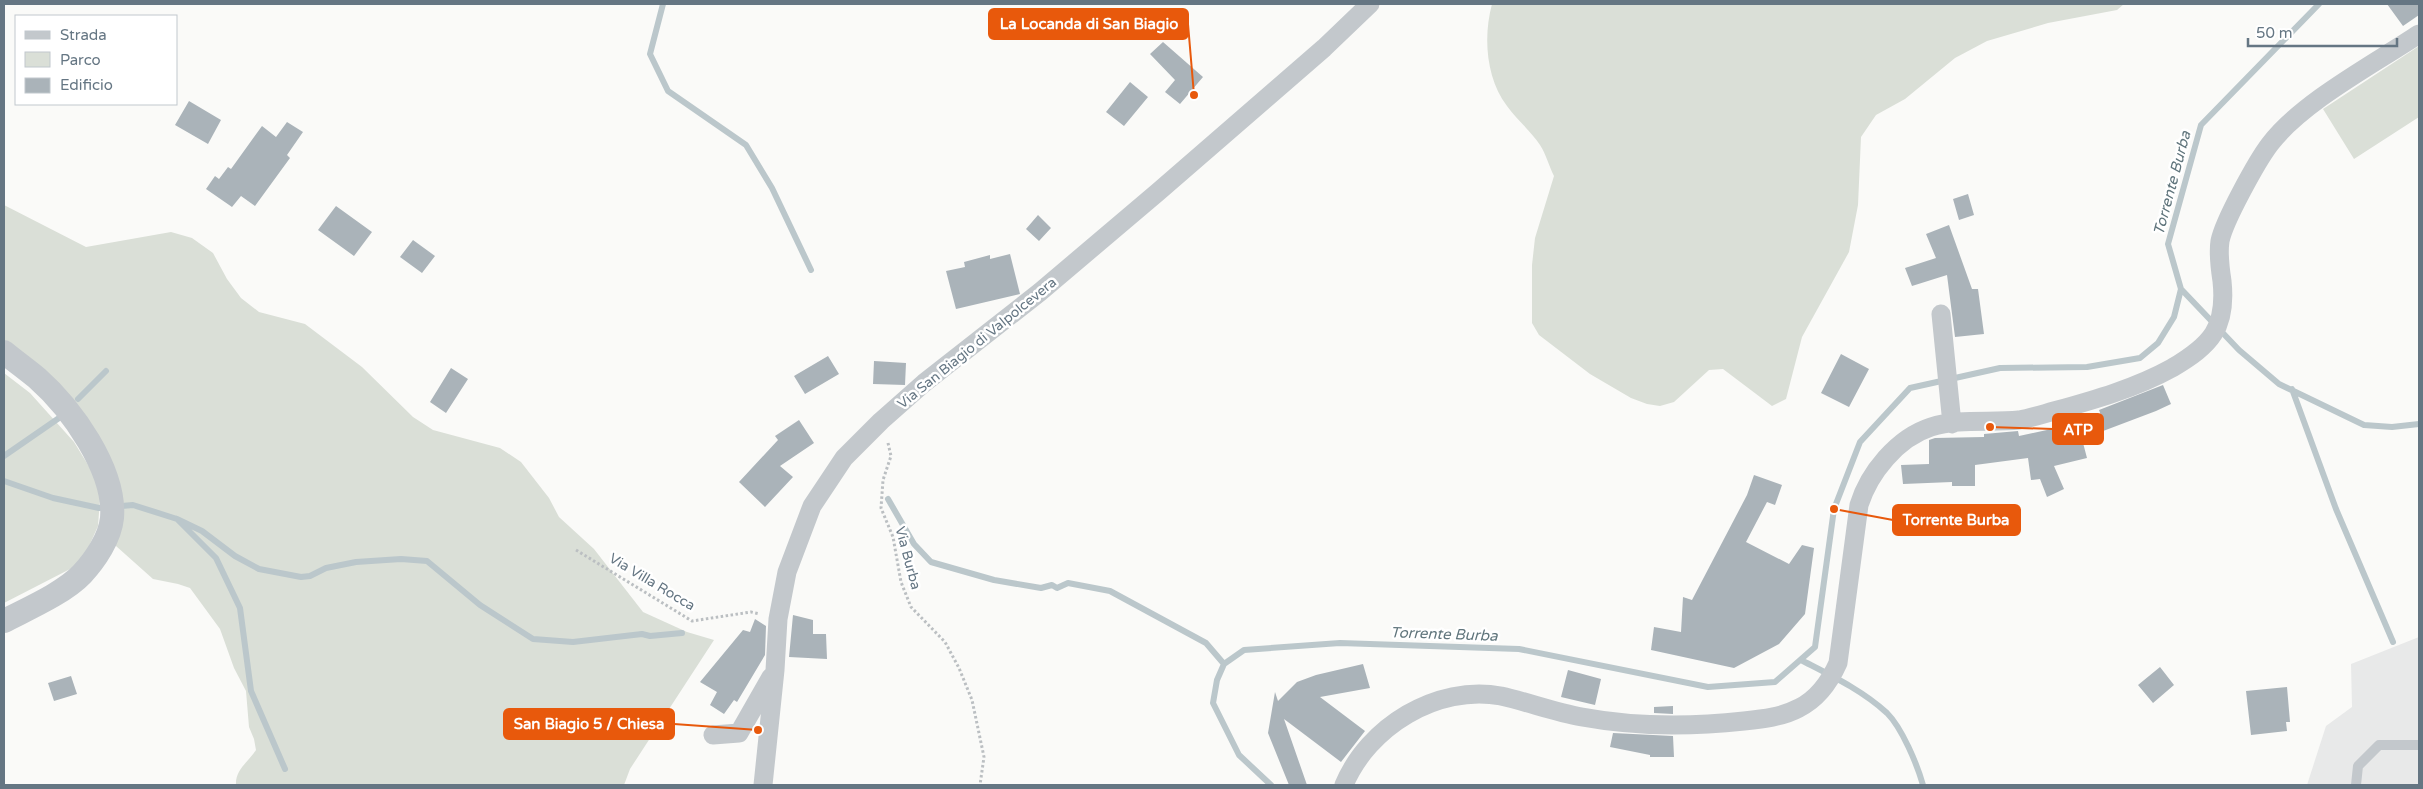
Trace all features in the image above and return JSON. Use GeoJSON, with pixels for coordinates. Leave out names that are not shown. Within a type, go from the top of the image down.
{"type":"FeatureCollection","features":[{"type":"Feature","properties":{"kind":"street","name":"Via San Biagio di Valpolcevera"},"geometry":{"type":"LineString","coordinates":[[763,785],[775,670],[778,619],[787,572],[812,506],[844,458],[881,421],[924,383],[1077,261],[1324,48],[1361,7]]}},
{"type":"Feature","properties":{"kind":"street"},"geometry":{"type":"LineString","coordinates":[[1344,785],[1358,759],[1371,742],[1395,722],[1428,705],[1475,694],[1500,696],[1580,717],[1657,725],[1700,726],[1763,719],[1784,715],[1801,708],[1826,684],[1838,663],[1859,505],[1863,491],[1890,455],[1908,440],[1930,427],[2020,420],[2074,406],[2133,386],[2172,368],[2208,342],[2219,324],[2224,303],[2220,241],[2226,222],[2270,144],[2300,113],[2419,34]]}},
{"type":"Feature","properties":{"kind":"street"},"geometry":{"type":"LineString","coordinates":[[1941,314],[1952,424]]}},
{"type":"Feature","properties":{"kind":"street"},"geometry":{"type":"LineString","coordinates":[[4,352],[38,379],[72,418],[103,466],[110,495],[112,518],[106,538],[81,575],[44,601],[4,620]]}},
{"type":"Feature","properties":{"kind":"street"},"geometry":{"type":"LineString","coordinates":[[713,734],[740,733],[775,670]]}},
{"type":"Feature","properties":{"kind":"lane"},"geometry":{"type":"LineString","coordinates":[[2356,785],[2358,766],[2379,744],[2419,745]]}},
{"type":"Feature","properties":{"kind":"path","name":"Via Burba"},"geometry":{"type":"LineString","coordinates":[[882,449],[888,442],[891,456],[883,480],[881,508],[893,537],[901,582],[911,607],[945,642],[972,700],[984,756],[980,785]]}},
{"type":"Feature","properties":{"kind":"path","name":"Via Villa Rocca"},"geometry":{"type":"LineString","coordinates":[[576,550],[692,620],[751,612],[778,619]]}},
{"type":"Feature","properties":{"kind":"shaded area"},"geometry":{"type":"Polygon","coordinates":[[[2419,637],[2419,785],[2307,785],[2326,726],[2352,707],[2351,664],[2419,637]]]}},
{"type":"Feature","properties":{"kind":"green space"},"geometry":{"type":"Polygon","coordinates":[[[1492,4],[2124,4],[2117,10],[2048,23],[1987,41],[1955,58],[1905,99],[1876,115],[1861,137],[1858,205],[1849,252],[1802,337],[1786,399],[1772,406],[1723,369],[1709,370],[1674,402],[1660,406],[1647,404],[1631,398],[1590,374],[1539,335],[1532,323],[1532,265],[1535,238],[1554,176],[1540,145],[1507,106],[1495,83],[1488,57],[1487,43],[1492,4]]]}},
{"type":"Feature","properties":{"kind":"green space"},"geometry":{"type":"Polygon","coordinates":[[[2419,46],[2419,117],[2354,159],[2323,109],[2419,46]]]}},
{"type":"Feature","properties":{"kind":"green space"},"geometry":{"type":"Polygon","coordinates":[[[4,205],[86,247],[171,232],[192,238],[213,253],[227,279],[241,298],[259,312],[305,324],[362,367],[413,417],[433,430],[500,448],[521,462],[549,498],[559,517],[594,549],[643,612],[687,632],[714,640],[630,769],[624,785],[236,785],[240,770],[256,750],[249,727],[246,691],[234,668],[220,629],[190,588],[153,579],[116,546],[119,490],[4,341],[4,205]]]}},
{"type":"Feature","properties":{"kind":"green space"},"geometry":{"type":"Polygon","coordinates":[[[4,373],[30,393],[74,442],[101,486],[98,526],[86,553],[74,567],[4,603],[4,373]]]}},
{"type":"Feature","properties":{"kind":"building"},"geometry":{"type":"Polygon","coordinates":[[[2387,4],[2419,4],[2419,15],[2403,26],[2387,4]]]}},
{"type":"Feature","properties":{"kind":"building"},"geometry":{"type":"Polygon","coordinates":[[[1163,42],[1203,77],[1180,104],[1165,92],[1175,80],[1150,54],[1163,42]]]}},
{"type":"Feature","properties":{"kind":"building"},"geometry":{"type":"Polygon","coordinates":[[[1130,82],[1148,97],[1124,126],[1106,112],[1130,82]]]}},
{"type":"Feature","properties":{"kind":"building"},"geometry":{"type":"Polygon","coordinates":[[[189,101],[221,120],[208,144],[175,125],[189,101]]]}},
{"type":"Feature","properties":{"kind":"building"},"geometry":{"type":"Polygon","coordinates":[[[287,122],[303,132],[287,155],[290,158],[255,206],[241,196],[232,207],[206,189],[215,176],[219,179],[228,167],[231,169],[262,126],[276,137],[287,122]]]}},
{"type":"Feature","properties":{"kind":"building"},"geometry":{"type":"Polygon","coordinates":[[[1968,194],[1974,215],[1959,220],[1953,199],[1968,194]]]}},
{"type":"Feature","properties":{"kind":"building"},"geometry":{"type":"Polygon","coordinates":[[[336,206],[372,232],[354,256],[318,230],[336,206]]]}},
{"type":"Feature","properties":{"kind":"building"},"geometry":{"type":"Polygon","coordinates":[[[1038,215],[1051,228],[1039,241],[1026,229],[1038,215]]]}},
{"type":"Feature","properties":{"kind":"building"},"geometry":{"type":"Polygon","coordinates":[[[1949,225],[1972,289],[1978,289],[1984,334],[1955,337],[1947,275],[1912,286],[1905,268],[1936,258],[1926,234],[1949,225]]]}},
{"type":"Feature","properties":{"kind":"building"},"geometry":{"type":"Polygon","coordinates":[[[413,240],[435,256],[422,273],[400,257],[413,240]]]}},
{"type":"Feature","properties":{"kind":"building"},"geometry":{"type":"Polygon","coordinates":[[[1010,254],[1020,294],[956,309],[946,271],[965,267],[964,262],[990,255],[990,259],[1010,254]]]}},
{"type":"Feature","properties":{"kind":"building"},"geometry":{"type":"Polygon","coordinates":[[[1841,354],[1869,369],[1849,407],[1821,393],[1841,354]]]}},
{"type":"Feature","properties":{"kind":"building"},"geometry":{"type":"Polygon","coordinates":[[[828,356],[839,374],[805,394],[794,376],[828,356]]]}},
{"type":"Feature","properties":{"kind":"building"},"geometry":{"type":"Polygon","coordinates":[[[874,361],[906,363],[905,385],[873,384],[874,361]]]}},
{"type":"Feature","properties":{"kind":"building"},"geometry":{"type":"Polygon","coordinates":[[[451,368],[468,379],[446,413],[430,402],[451,368]]]}},
{"type":"Feature","properties":{"kind":"building"},"geometry":{"type":"Polygon","coordinates":[[[2163,385],[2171,404],[2082,439],[2087,458],[2054,466],[2064,489],[2047,497],[2040,479],[2031,480],[2028,458],[1975,465],[1975,486],[1952,486],[1952,482],[1903,484],[1901,465],[1929,464],[1929,440],[1935,438],[1984,437],[1984,434],[2018,431],[2019,436],[2102,418],[2099,410],[2163,385]]]}},
{"type":"Feature","properties":{"kind":"building"},"geometry":{"type":"Polygon","coordinates":[[[799,420],[814,443],[780,466],[793,477],[765,507],[739,482],[778,440],[775,436],[799,420]]]}},
{"type":"Feature","properties":{"kind":"building"},"geometry":{"type":"Polygon","coordinates":[[[1754,475],[1782,485],[1775,505],[1767,502],[1746,542],[1789,564],[1802,545],[1814,548],[1805,614],[1779,644],[1734,668],[1651,650],[1654,627],[1681,632],[1683,597],[1692,600],[1747,495],[1754,475]]]}},
{"type":"Feature","properties":{"kind":"building"},"geometry":{"type":"Polygon","coordinates":[[[793,615],[813,620],[813,634],[826,634],[827,659],[789,657],[793,615]]]}},
{"type":"Feature","properties":{"kind":"building"},"geometry":{"type":"Polygon","coordinates":[[[755,619],[766,626],[765,655],[737,702],[734,700],[724,714],[710,705],[717,692],[700,682],[743,630],[750,632],[755,619]]]}},
{"type":"Feature","properties":{"kind":"building"},"geometry":{"type":"Polygon","coordinates":[[[1363,664],[1370,688],[1320,697],[1365,731],[1341,762],[1284,719],[1307,785],[1289,785],[1268,733],[1275,692],[1278,701],[1297,682],[1316,675],[1363,664]]]}},
{"type":"Feature","properties":{"kind":"building"},"geometry":{"type":"Polygon","coordinates":[[[2160,667],[2174,685],[2153,703],[2138,685],[2160,667]]]}},
{"type":"Feature","properties":{"kind":"building"},"geometry":{"type":"Polygon","coordinates":[[[1568,670],[1601,679],[1595,705],[1561,697],[1568,670]]]}},
{"type":"Feature","properties":{"kind":"building"},"geometry":{"type":"Polygon","coordinates":[[[71,676],[77,694],[54,701],[48,683],[71,676]]]}},
{"type":"Feature","properties":{"kind":"building"},"geometry":{"type":"Polygon","coordinates":[[[2287,687],[2290,722],[2286,722],[2287,731],[2251,735],[2246,691],[2287,687]]]}},
{"type":"Feature","properties":{"kind":"building"},"geometry":{"type":"Polygon","coordinates":[[[1673,706],[1673,714],[1654,713],[1654,707],[1673,706]]]}},
{"type":"Feature","properties":{"kind":"building"},"geometry":{"type":"Polygon","coordinates":[[[1613,733],[1673,736],[1674,757],[1650,757],[1650,755],[1610,747],[1613,733]]]}},
{"type":"Feature","properties":{"kind":"waterway"},"geometry":{"type":"LineString","coordinates":[[663,4],[650,54],[668,91],[746,145],[772,188],[811,270]]}},
{"type":"Feature","properties":{"kind":"waterway","name":"Torrente Burba"},"geometry":{"type":"LineString","coordinates":[[1271,785],[1239,755],[1213,703],[1217,680],[1224,664],[1244,650],[1340,643],[1519,649],[1708,687],[1775,682],[1815,647],[1834,509],[1860,442],[1910,388],[2000,368],[2087,367],[2140,358],[2158,343],[2174,317],[2181,289],[2168,244],[2201,125],[2319,4]]}},
{"type":"Feature","properties":{"kind":"waterway"},"geometry":{"type":"LineString","coordinates":[[2181,289],[2239,350],[2279,384],[2364,425],[2392,427],[2419,424]]}},
{"type":"Feature","properties":{"kind":"waterway"},"geometry":{"type":"LineString","coordinates":[[78,399],[106,371]]}},
{"type":"Feature","properties":{"kind":"waterway"},"geometry":{"type":"LineString","coordinates":[[2292,389],[2336,509],[2393,642]]}},
{"type":"Feature","properties":{"kind":"waterway"},"geometry":{"type":"LineString","coordinates":[[4,456],[59,418]]}},
{"type":"Feature","properties":{"kind":"waterway"},"geometry":{"type":"LineString","coordinates":[[4,481],[53,498],[99,508],[133,505],[177,519],[216,558],[240,608],[251,691],[285,769]]}},
{"type":"Feature","properties":{"kind":"waterway"},"geometry":{"type":"LineString","coordinates":[[888,499],[914,544],[931,562],[994,580],[1041,588],[1052,585],[1057,588],[1068,583],[1110,591],[1206,643],[1224,664]]}},
{"type":"Feature","properties":{"kind":"waterway"},"geometry":{"type":"LineString","coordinates":[[177,519],[202,531],[235,556],[259,569],[301,577],[310,576],[326,568],[356,562],[401,559],[427,561],[480,605],[533,639],[573,642],[642,634],[650,636],[682,633]]}},
{"type":"Feature","properties":{"kind":"waterway"},"geometry":{"type":"LineString","coordinates":[[1801,660],[1856,690],[1887,713],[1908,747],[1923,785]]}},
{"type":"Feature","properties":{"kind":"place","name":"La Locanda di San Biagio"},"geometry":{"type":"Point","coordinates":[1194,95]}},
{"type":"Feature","properties":{"kind":"place","name":"ATP"},"geometry":{"type":"Point","coordinates":[1990,427]}},
{"type":"Feature","properties":{"kind":"place","name":"Torrente Burba"},"geometry":{"type":"Point","coordinates":[1834,509]}},
{"type":"Feature","properties":{"kind":"place","name":"San Biagio 5 / Chiesa"},"geometry":{"type":"Point","coordinates":[758,730]}}]}
